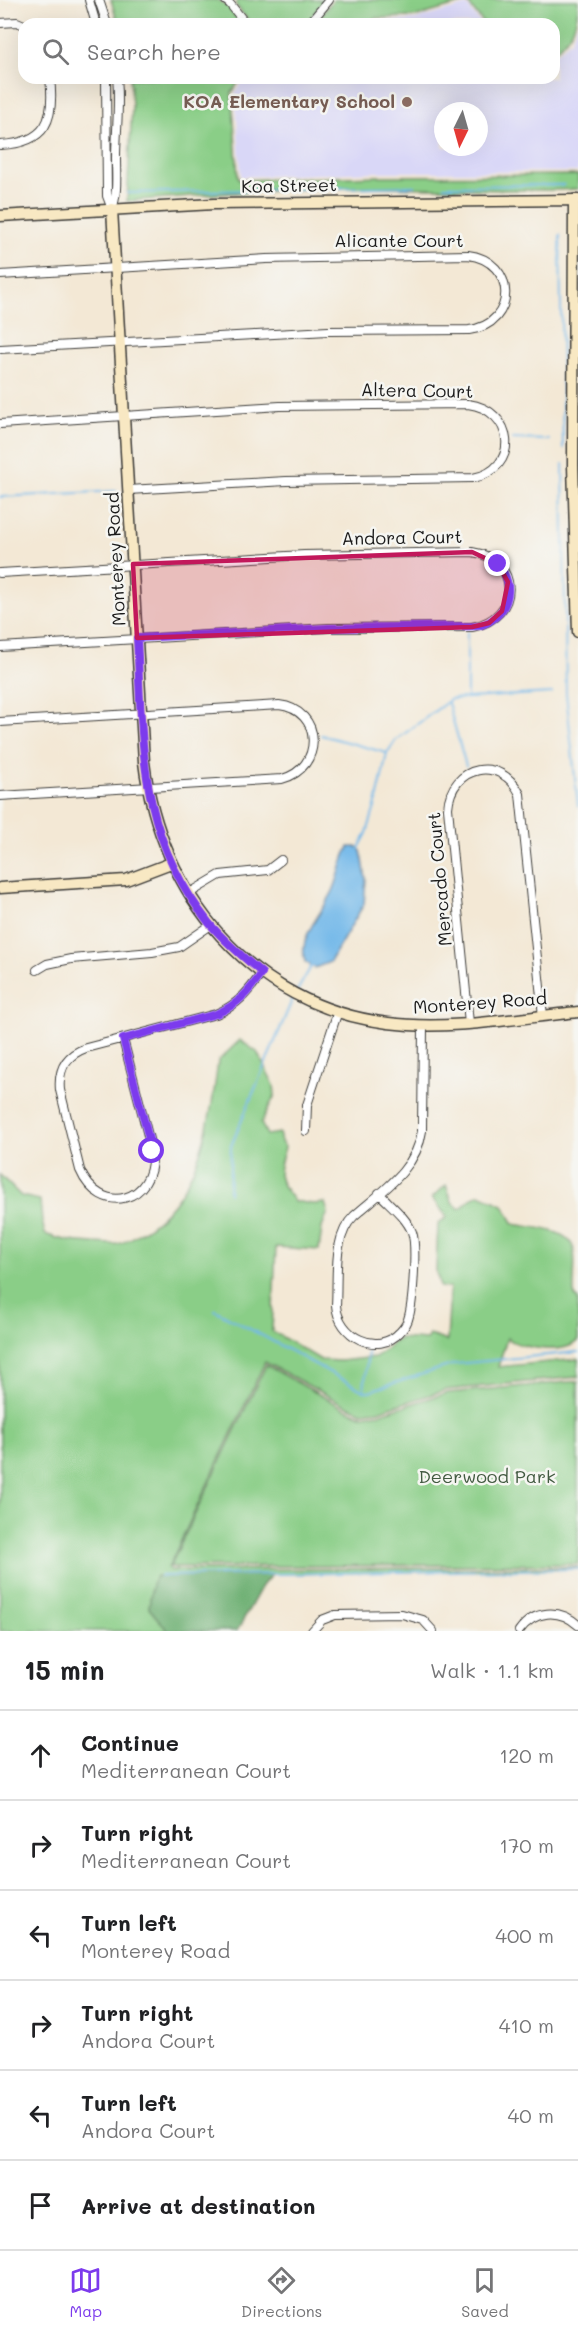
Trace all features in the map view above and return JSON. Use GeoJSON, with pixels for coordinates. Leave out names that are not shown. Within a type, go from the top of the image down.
{"type":"FeatureCollection","features":[{"type":"Feature","properties":{"kind":"street"},"geometry":{"type":"LineString","coordinates":[[89,0],[94,18]]}},
{"type":"Feature","properties":{"kind":"street"},"geometry":{"type":"LineString","coordinates":[[99,0],[105,18]]}},
{"type":"Feature","properties":{"kind":"street"},"geometry":{"type":"LineString","coordinates":[[314,18],[328,0]]}},
{"type":"Feature","properties":{"kind":"street"},"geometry":{"type":"LineString","coordinates":[[230,1],[242,18]]}},
{"type":"Feature","properties":{"kind":"street"},"geometry":{"type":"LineString","coordinates":[[0,23],[18,22]]}},
{"type":"Feature","properties":{"kind":"street"},"geometry":{"type":"LineString","coordinates":[[0,145],[22,143],[36,136],[46,124],[51,113],[51,84]]}},
{"type":"Feature","properties":{"kind":"street"},"geometry":{"type":"LineString","coordinates":[[106,84],[107,196],[112,209]]}},
{"type":"Feature","properties":{"kind":"street"},"geometry":{"type":"LineString","coordinates":[[112,209],[116,198],[119,119],[117,84]]}},
{"type":"Feature","properties":{"kind":"street"},"geometry":{"type":"LineString","coordinates":[[576,200],[578,632]]}},
{"type":"Feature","properties":{"kind":"street","name":"Koa Street"},"geometry":{"type":"LineString","coordinates":[[0,216],[312,201],[576,200]]}},
{"type":"Feature","properties":{"kind":"street","name":"Monterey Road"},"geometry":{"type":"LineString","coordinates":[[112,209],[147,787],[160,835],[171,863],[188,894],[210,925],[262,973],[296,993],[338,1011],[386,1023],[423,1026],[578,1012]]}},
{"type":"Feature","properties":{"kind":"street","name":"Alicante Court"},"geometry":{"type":"LineString","coordinates":[[0,275],[332,256],[468,255],[484,258],[495,266],[502,276],[505,288],[503,306],[498,315],[489,324],[477,329],[328,331],[0,349]]}},
{"type":"Feature","properties":{"kind":"street","name":"Altera Court"},"geometry":{"type":"LineString","coordinates":[[0,424],[280,406],[468,404],[488,409],[495,414],[505,430],[507,441],[504,454],[496,466],[486,474],[473,478],[286,481],[128,490]]}},
{"type":"Feature","properties":{"kind":"street","name":"Andora Court"},"geometry":{"type":"LineString","coordinates":[[0,573],[304,555],[472,552],[483,554],[498,564],[505,573],[508,587],[507,603],[499,614],[489,623],[472,627],[328,628],[0,647]]}},
{"type":"Feature","properties":{"kind":"street"},"geometry":{"type":"LineString","coordinates":[[0,722],[283,706],[303,716],[313,738],[312,752],[306,764],[301,770],[287,778],[0,796]]}},
{"type":"Feature","properties":{"kind":"street","name":"Mercado Court"},"geometry":{"type":"LineString","coordinates":[[469,1023],[447,808],[449,796],[456,783],[468,773],[482,770],[494,771],[509,778],[516,787],[521,801],[543,1016]]}},
{"type":"Feature","properties":{"kind":"street"},"geometry":{"type":"LineString","coordinates":[[188,894],[220,875],[268,870],[281,860]]}},
{"type":"Feature","properties":{"kind":"street"},"geometry":{"type":"LineString","coordinates":[[0,888],[126,880],[171,863]]}},
{"type":"Feature","properties":{"kind":"street"},"geometry":{"type":"LineString","coordinates":[[37,970],[47,964],[71,959],[152,952],[180,947],[210,925]]}},
{"type":"Feature","properties":{"kind":"street"},"geometry":{"type":"LineString","coordinates":[[123,1039],[153,1162],[150,1177],[139,1190],[122,1198],[114,1198],[95,1191],[84,1179],[59,1084],[62,1067],[71,1056],[86,1048],[216,1014],[230,1008],[246,995],[262,973]]}},
{"type":"Feature","properties":{"kind":"street"},"geometry":{"type":"LineString","coordinates":[[306,1131],[307,1105],[338,1011]]}},
{"type":"Feature","properties":{"kind":"street"},"geometry":{"type":"LineString","coordinates":[[379,1193],[408,1224],[413,1234],[414,1246],[409,1317],[396,1336],[375,1343],[360,1340],[347,1331],[340,1320],[336,1305],[340,1244],[343,1230],[350,1220],[409,1165],[420,1142],[423,1026]]}},
{"type":"Feature","properties":{"kind":"street"},"geometry":{"type":"LineString","coordinates":[[519,1631],[529,1620],[546,1613],[560,1614],[578,1625]]}},
{"type":"Feature","properties":{"kind":"street"},"geometry":{"type":"LineString","coordinates":[[312,1631],[322,1620],[335,1616],[402,1614],[423,1620],[433,1631]]}},
{"type":"Feature","properties":{"kind":"highlighted area"},"geometry":{"type":"Polygon","coordinates":[[[472,552],[498,564],[508,582],[502,611],[489,623],[472,627],[137,638],[133,564],[472,552]]]}},
{"type":"Feature","properties":{"kind":"shaded area"},"geometry":{"type":"Polygon","coordinates":[[[467,5],[477,18],[422,18],[467,5]]]}},
{"type":"Feature","properties":{"kind":"shaded area","name":"KOA Elementary School"},"geometry":{"type":"Polygon","coordinates":[[[578,22],[578,172],[381,172],[241,177],[235,93],[241,84],[560,84],[560,50],[571,40],[578,22]]]}},
{"type":"Feature","properties":{"kind":"green space"},"geometry":{"type":"Polygon","coordinates":[[[111,0],[218,0],[237,18],[116,18],[111,0]]]}},
{"type":"Feature","properties":{"kind":"green space"},"geometry":{"type":"Polygon","coordinates":[[[238,0],[324,0],[311,18],[246,18],[235,4],[238,0]]]}},
{"type":"Feature","properties":{"kind":"green space"},"geometry":{"type":"Polygon","coordinates":[[[333,0],[578,0],[573,29],[560,45],[560,18],[479,18],[467,2],[415,17],[320,18],[333,0]]]}},
{"type":"Feature","properties":{"kind":"green space"},"geometry":{"type":"Polygon","coordinates":[[[130,84],[237,84],[232,93],[240,180],[381,176],[578,175],[578,189],[346,188],[127,201],[132,106],[130,84]]]}},
{"type":"Feature","properties":{"kind":"green space"},"geometry":{"type":"Polygon","coordinates":[[[240,1040],[257,1052],[274,1085],[275,1095],[261,1123],[267,1135],[279,1133],[285,1147],[279,1170],[283,1187],[294,1201],[325,1203],[328,1212],[322,1228],[319,1250],[276,1247],[272,1331],[321,1360],[340,1361],[375,1357],[400,1338],[426,1340],[429,1335],[447,1341],[450,1288],[440,1287],[436,1270],[438,1224],[447,1217],[432,1198],[446,1185],[452,1202],[460,1209],[480,1194],[503,1205],[514,1224],[550,1230],[571,1243],[575,1256],[574,1294],[578,1300],[578,1340],[564,1348],[543,1349],[522,1345],[507,1338],[498,1367],[578,1359],[578,1377],[446,1390],[381,1410],[362,1412],[265,1362],[168,1568],[170,1570],[578,1567],[578,1569],[274,1574],[152,1584],[149,1608],[168,1631],[0,1631],[0,1175],[21,1196],[40,1200],[45,1234],[70,1241],[109,1244],[118,1244],[131,1238],[158,1220],[175,1202],[188,1181],[198,1158],[211,1110],[218,1061],[240,1040]]]}},
{"type":"Feature","properties":{"kind":"green space","name":"Deerwood Park"},"geometry":{"type":"Polygon","coordinates":[[[266,1365],[361,1415],[381,1413],[447,1393],[578,1381],[578,1564],[170,1567],[266,1365]]]}},
{"type":"Feature","properties":{"kind":"green space"},"geometry":{"type":"Polygon","coordinates":[[[272,1574],[262,1586],[237,1631],[168,1631],[149,1608],[152,1584],[156,1576],[272,1574]]]}},
{"type":"Feature","properties":{"kind":"water"},"geometry":{"type":"Polygon","coordinates":[[[349,847],[357,847],[361,851],[366,879],[364,904],[330,962],[315,968],[305,962],[303,953],[305,943],[312,925],[333,891],[349,847]]]}},
{"type":"Feature","properties":{"kind":"waterway"},"geometry":{"type":"LineString","coordinates":[[444,186],[564,185]]}},
{"type":"Feature","properties":{"kind":"waterway"},"geometry":{"type":"LineString","coordinates":[[127,193],[415,186]]}},
{"type":"Feature","properties":{"kind":"waterway"},"geometry":{"type":"LineString","coordinates":[[560,235],[563,448]]}},
{"type":"Feature","properties":{"kind":"waterway"},"geometry":{"type":"LineString","coordinates":[[513,439],[549,440]]}},
{"type":"Feature","properties":{"kind":"waterway"},"geometry":{"type":"LineString","coordinates":[[563,464],[566,693],[578,806]]}},
{"type":"Feature","properties":{"kind":"waterway"},"geometry":{"type":"LineString","coordinates":[[0,497],[116,491]]}},
{"type":"Feature","properties":{"kind":"waterway"},"geometry":{"type":"LineString","coordinates":[[467,632],[467,698]]}},
{"type":"Feature","properties":{"kind":"waterway"},"geometry":{"type":"LineString","coordinates":[[358,850],[367,833],[377,800],[387,753],[396,740],[451,699],[552,693]]}},
{"type":"Feature","properties":{"kind":"waterway"},"geometry":{"type":"LineString","coordinates":[[448,703],[466,766]]}},
{"type":"Feature","properties":{"kind":"waterway"},"geometry":{"type":"LineString","coordinates":[[321,735],[387,753]]}},
{"type":"Feature","properties":{"kind":"waterway"},"geometry":{"type":"LineString","coordinates":[[297,991],[312,965]]}},
{"type":"Feature","properties":{"kind":"waterway"},"geometry":{"type":"LineString","coordinates":[[229,1193],[231,1146],[293,998]]}},
{"type":"Feature","properties":{"kind":"waterway"},"geometry":{"type":"LineString","coordinates":[[215,1310],[364,1391],[455,1364],[578,1352]]}},
{"type":"Feature","properties":{"kind":"waterway"},"geometry":{"type":"LineString","coordinates":[[364,1390],[368,1351]]}},
{"type":"Feature","properties":{"kind":"waterway"},"geometry":{"type":"LineString","coordinates":[[160,1576],[578,1569]]}},
{"type":"Feature","properties":{"kind":"place","name":"KOA Elementary School"},"geometry":{"type":"Point","coordinates":[407,102]}},
{"type":"Feature","properties":{"kind":"route"},"geometry":{"type":"LineString","coordinates":[[152,1151],[123,1039],[216,1014],[230,1008],[246,995],[262,973],[210,925],[179,879],[160,835],[147,787],[144,762],[137,638],[328,628],[478,626],[496,618],[507,603],[507,578],[498,564]]}}]}
